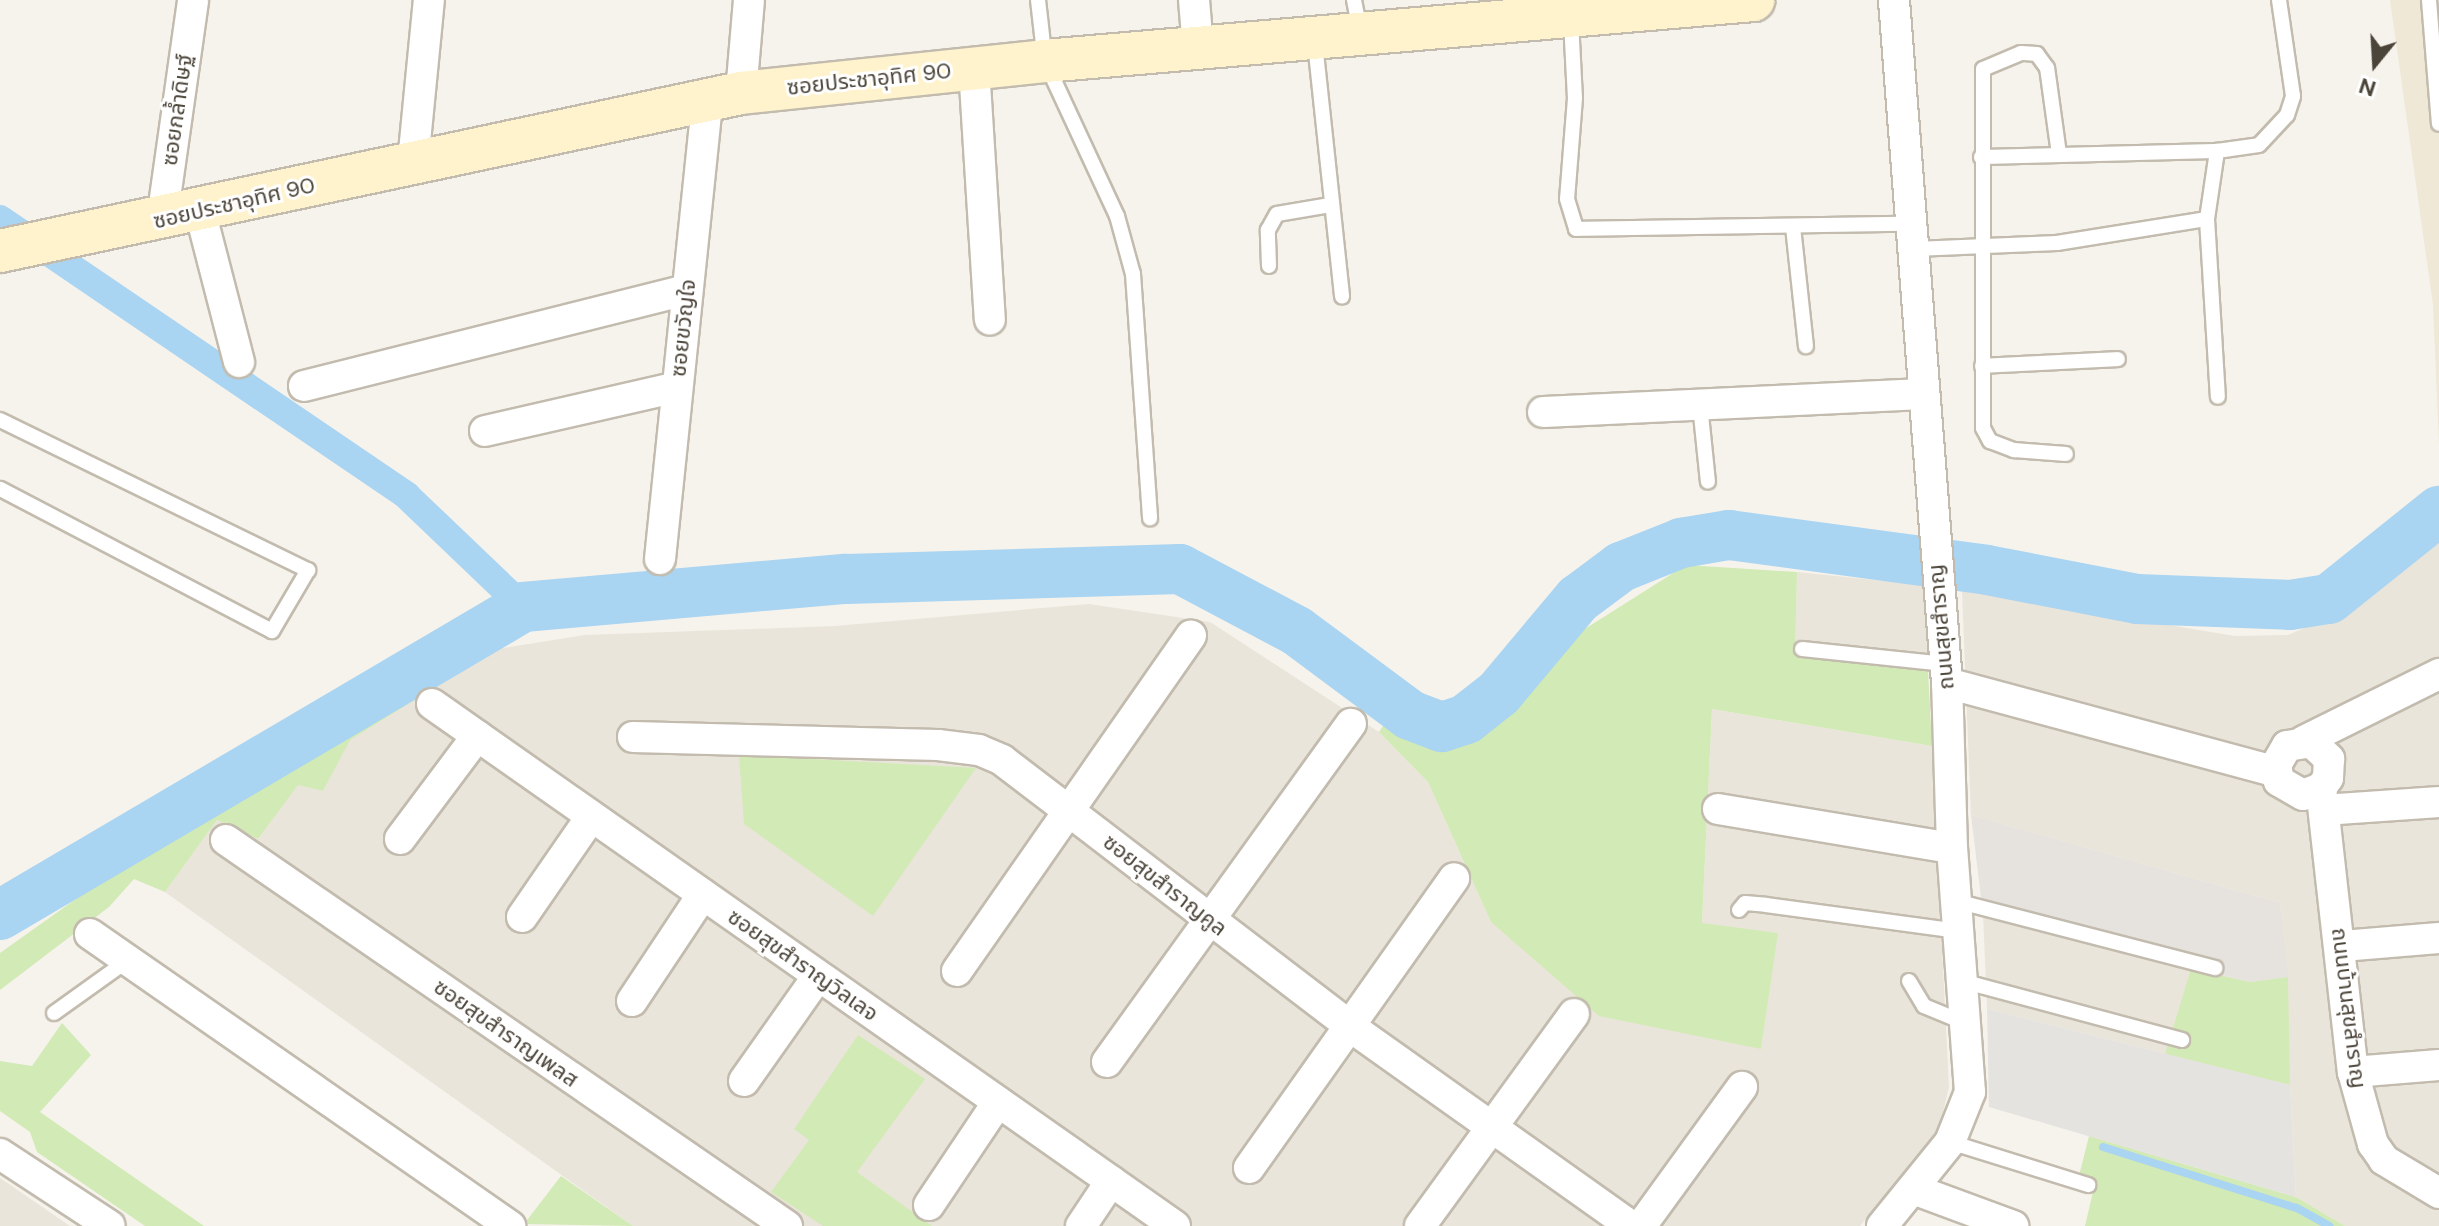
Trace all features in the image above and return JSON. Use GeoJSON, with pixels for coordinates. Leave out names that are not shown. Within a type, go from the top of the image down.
{"type":"FeatureCollection","features":[{"type":"Feature","properties":{"kind":"street","name":"ซอยกล้ำดิษฐ์"},"geometry":{"type":"LineString","coordinates":[[181,215],[193,0]]}},
{"type":"Feature","properties":{"kind":"street"},"geometry":{"type":"LineString","coordinates":[[413,162],[429,0]]}},
{"type":"Feature","properties":{"kind":"street","name":"ซอยขวัญใจ"},"geometry":{"type":"LineString","coordinates":[[660,559],[687,290],[725,95],[749,0]]}},
{"type":"Feature","properties":{"kind":"street"},"geometry":{"type":"LineString","coordinates":[[1194,0],[1198,48]]}},
{"type":"Feature","properties":{"kind":"street","name":"ซอยประชาอุทิศ 90"},"geometry":{"type":"LineString","coordinates":[[0,251],[181,215],[725,95],[1045,61],[1315,38],[1358,18],[1753,0]]}},
{"type":"Feature","properties":{"kind":"street","name":"ถนนสุขสำราญ"},"geometry":{"type":"LineString","coordinates":[[1882,1226],[1950,1142],[1970,1092],[1952,848],[1946,673],[1894,0]]}},
{"type":"Feature","properties":{"kind":"street"},"geometry":{"type":"LineString","coordinates":[[974,68],[990,319]]}},
{"type":"Feature","properties":{"kind":"street"},"geometry":{"type":"LineString","coordinates":[[181,215],[239,362]]}},
{"type":"Feature","properties":{"kind":"street"},"geometry":{"type":"LineString","coordinates":[[304,386],[687,290]]}},
{"type":"Feature","properties":{"kind":"street"},"geometry":{"type":"LineString","coordinates":[[485,431],[677,387]]}},
{"type":"Feature","properties":{"kind":"street"},"geometry":{"type":"LineString","coordinates":[[1543,412],[1924,394]]}},
{"type":"Feature","properties":{"kind":"street"},"geometry":{"type":"LineString","coordinates":[[957,971],[1072,812],[1191,636]]}},
{"type":"Feature","properties":{"kind":"street"},"geometry":{"type":"LineString","coordinates":[[1946,673],[2276,772],[2294,793],[2322,799],[2439,802]]}},
{"type":"Feature","properties":{"kind":"street"},"geometry":{"type":"LineString","coordinates":[[2276,772],[2282,751],[2439,674]]}},
{"type":"Feature","properties":{"kind":"street","name":"ซอยสุขสำราญวิลเลจ"},"geometry":{"type":"LineString","coordinates":[[432,704],[1175,1226]]}},
{"type":"Feature","properties":{"kind":"street"},"geometry":{"type":"LineString","coordinates":[[1107,1062],[1351,724]]}},
{"type":"Feature","properties":{"kind":"street"},"geometry":{"type":"LineString","coordinates":[[400,839],[477,736]]}},
{"type":"Feature","properties":{"kind":"street","name":"ซอยสุขสำราญคูล"},"geometry":{"type":"LineString","coordinates":[[633,737],[979,750],[1011,766],[1348,1025],[1631,1226]]}},
{"type":"Feature","properties":{"kind":"street","name":"ถนนบ้านสุขสำราญ"},"geometry":{"type":"LineString","coordinates":[[2304,741],[2317,744],[2329,759],[2322,799],[2342,946],[2353,1072],[2377,1151],[2439,1193]]}},
{"type":"Feature","properties":{"kind":"street"},"geometry":{"type":"LineString","coordinates":[[1718,809],[1952,848]]}},
{"type":"Feature","properties":{"kind":"street"},"geometry":{"type":"LineString","coordinates":[[522,917],[591,817]]}},
{"type":"Feature","properties":{"kind":"street","name":"ซอยสุขสำราญเพลส"},"geometry":{"type":"LineString","coordinates":[[226,840],[787,1226]]}},
{"type":"Feature","properties":{"kind":"street"},"geometry":{"type":"LineString","coordinates":[[1249,1168],[1454,878]]}},
{"type":"Feature","properties":{"kind":"street"},"geometry":{"type":"LineString","coordinates":[[632,1001],[703,894]]}},
{"type":"Feature","properties":{"kind":"street"},"geometry":{"type":"LineString","coordinates":[[90,934],[510,1226]]}},
{"type":"Feature","properties":{"kind":"street"},"geometry":{"type":"LineString","coordinates":[[2342,946],[2439,938]]}},
{"type":"Feature","properties":{"kind":"street"},"geometry":{"type":"LineString","coordinates":[[744,1081],[818,976]]}},
{"type":"Feature","properties":{"kind":"street"},"geometry":{"type":"LineString","coordinates":[[1420,1226],[1574,1014]]}},
{"type":"Feature","properties":{"kind":"street"},"geometry":{"type":"LineString","coordinates":[[2353,1072],[2439,1065]]}},
{"type":"Feature","properties":{"kind":"street"},"geometry":{"type":"LineString","coordinates":[[1641,1226],[1742,1087]]}},
{"type":"Feature","properties":{"kind":"street"},"geometry":{"type":"LineString","coordinates":[[929,1205],[998,1102]]}},
{"type":"Feature","properties":{"kind":"street"},"geometry":{"type":"LineString","coordinates":[[0,1154],[110,1226]]}},
{"type":"Feature","properties":{"kind":"street"},"geometry":{"type":"LineString","coordinates":[[1081,1226],[1111,1181]]}},
{"type":"Feature","properties":{"kind":"street"},"geometry":{"type":"LineString","coordinates":[[1913,1189],[2013,1226]]}},
{"type":"Feature","properties":{"kind":"lane"},"geometry":{"type":"LineString","coordinates":[[1038,0],[1045,61],[1117,216],[1133,274],[1150,518]]}},
{"type":"Feature","properties":{"kind":"lane"},"geometry":{"type":"LineString","coordinates":[[1981,157],[2217,151],[2259,145],[2287,115],[2293,96],[2279,0]]}},
{"type":"Feature","properties":{"kind":"lane"},"geometry":{"type":"LineString","coordinates":[[2429,0],[2439,124]]}},
{"type":"Feature","properties":{"kind":"lane"},"geometry":{"type":"LineString","coordinates":[[1570,9],[1575,98],[1567,199],[1576,229],[1793,227],[1913,236],[1981,245],[2085,240],[2207,219]]}},
{"type":"Feature","properties":{"kind":"lane"},"geometry":{"type":"LineString","coordinates":[[1315,38],[1342,297]]}},
{"type":"Feature","properties":{"kind":"lane"},"geometry":{"type":"LineString","coordinates":[[2059,154],[2047,68],[2037,54],[2021,53],[1983,69],[1983,428],[1990,441],[2014,450],[2066,454]]}},
{"type":"Feature","properties":{"kind":"lane"},"geometry":{"type":"LineString","coordinates":[[2217,151],[2207,219],[2218,397]]}},
{"type":"Feature","properties":{"kind":"lane"},"geometry":{"type":"LineString","coordinates":[[1269,266],[1268,230],[1277,214],[1330,205]]}},
{"type":"Feature","properties":{"kind":"lane"},"geometry":{"type":"LineString","coordinates":[[1793,227],[1806,346]]}},
{"type":"Feature","properties":{"kind":"lane"},"geometry":{"type":"LineString","coordinates":[[1982,366],[2118,359]]}},
{"type":"Feature","properties":{"kind":"lane"},"geometry":{"type":"LineString","coordinates":[[1700,405],[1708,482]]}},
{"type":"Feature","properties":{"kind":"lane"},"geometry":{"type":"LineString","coordinates":[[0,420],[308,570],[272,631],[0,489]]}},
{"type":"Feature","properties":{"kind":"lane"},"geometry":{"type":"LineString","coordinates":[[1802,649],[1946,673]]}},
{"type":"Feature","properties":{"kind":"lane"},"geometry":{"type":"LineString","coordinates":[[1956,901],[2215,968]]}},
{"type":"Feature","properties":{"kind":"lane"},"geometry":{"type":"LineString","coordinates":[[1739,910],[1745,903],[1766,905],[1958,931]]}},
{"type":"Feature","properties":{"kind":"lane"},"geometry":{"type":"LineString","coordinates":[[54,1013],[128,960]]}},
{"type":"Feature","properties":{"kind":"lane"},"geometry":{"type":"LineString","coordinates":[[1909,981],[1924,1006],[1965,1023]]}},
{"type":"Feature","properties":{"kind":"lane"},"geometry":{"type":"LineString","coordinates":[[1962,981],[2182,1040]]}},
{"type":"Feature","properties":{"kind":"lane"},"geometry":{"type":"LineString","coordinates":[[1950,1142],[2088,1185]]}},
{"type":"Feature","properties":{"kind":"shaded area"},"geometry":{"type":"Polygon","coordinates":[[[2390,0],[2439,0],[2439,445],[2433,305],[2390,0]]]}},
{"type":"Feature","properties":{"kind":"shaded area"},"geometry":{"type":"Polygon","coordinates":[[[2439,538],[2439,1226],[2345,1226],[2296,1197],[2290,1085],[1987,1009],[1983,914],[2250,982],[2287,977],[2280,903],[1971,815],[1962,591],[2235,636],[2288,635],[2358,605],[2439,538]]]}},
{"type":"Feature","properties":{"kind":"shaded area"},"geometry":{"type":"Polygon","coordinates":[[[1797,572],[1924,585],[1928,671],[1795,657],[1797,572]]]}},
{"type":"Feature","properties":{"kind":"shaded area"},"geometry":{"type":"Polygon","coordinates":[[[1089,604],[1210,622],[1379,732],[1428,782],[1491,922],[1761,1049],[1777,933],[1702,924],[1712,709],[1932,746],[1949,1087],[1939,1129],[1860,1226],[633,1226],[165,892],[217,820],[258,839],[298,784],[323,791],[349,740],[497,649],[585,635],[835,626],[1089,604]]]}},
{"type":"Feature","properties":{"kind":"shaded area"},"geometry":{"type":"Polygon","coordinates":[[[1971,815],[2280,903],[2288,977],[2250,982],[1983,914],[1971,815]]]}},
{"type":"Feature","properties":{"kind":"shaded area"},"geometry":{"type":"Polygon","coordinates":[[[1987,1009],[2290,1085],[2296,1197],[1989,1107],[1987,1009]]]}},
{"type":"Feature","properties":{"kind":"shaded area"},"geometry":{"type":"Polygon","coordinates":[[[0,1178],[70,1226],[0,1226],[0,1178]]]}},
{"type":"Feature","properties":{"kind":"green space"},"geometry":{"type":"Polygon","coordinates":[[[1686,565],[1797,572],[1795,657],[1928,671],[1932,746],[1712,709],[1702,923],[1778,933],[1761,1049],[1599,1016],[1491,922],[1428,782],[1379,732],[1387,720],[1428,738],[1455,742],[1481,733],[1531,693],[1572,637],[1686,565]]]}},
{"type":"Feature","properties":{"kind":"green space"},"geometry":{"type":"Polygon","coordinates":[[[497,649],[350,740],[323,791],[298,785],[258,839],[217,820],[165,892],[134,879],[109,907],[0,990],[0,953],[180,825],[497,649]]]}},
{"type":"Feature","properties":{"kind":"green space"},"geometry":{"type":"Polygon","coordinates":[[[739,755],[976,768],[873,916],[744,824],[739,755]]]}},
{"type":"Feature","properties":{"kind":"green space"},"geometry":{"type":"Polygon","coordinates":[[[2191,969],[2250,982],[2288,977],[2290,1085],[2165,1054],[2191,969]]]}},
{"type":"Feature","properties":{"kind":"green space"},"geometry":{"type":"Polygon","coordinates":[[[62,1023],[91,1055],[40,1112],[204,1226],[145,1226],[37,1152],[30,1132],[0,1111],[0,1061],[32,1066],[62,1023]]]}},
{"type":"Feature","properties":{"kind":"green space"},"geometry":{"type":"Polygon","coordinates":[[[858,1035],[925,1079],[857,1172],[932,1226],[823,1226],[771,1192],[809,1140],[794,1129],[858,1035]]]}},
{"type":"Feature","properties":{"kind":"green space"},"geometry":{"type":"Polygon","coordinates":[[[2089,1136],[2296,1197],[2345,1226],[2085,1226],[2095,1183],[2079,1176],[2089,1136]]]}},
{"type":"Feature","properties":{"kind":"green space"},"geometry":{"type":"Polygon","coordinates":[[[561,1176],[633,1226],[524,1224],[561,1176]]]}},
{"type":"Feature","properties":{"kind":"waterway"},"geometry":{"type":"LineString","coordinates":[[0,219],[407,496],[523,607]]}},
{"type":"Feature","properties":{"kind":"waterway"},"geometry":{"type":"LineString","coordinates":[[0,915],[523,607],[846,579],[1180,569],[1297,631],[1410,715],[1442,727],[1466,719],[1499,693],[1578,599],[1621,567],[1681,543],[1729,535],[1987,570],[2137,599],[2290,605],[2329,599],[2439,511]]}},
{"type":"Feature","properties":{"kind":"waterway"},"geometry":{"type":"LineString","coordinates":[[2103,1147],[2297,1208],[2329,1226]]}}]}
